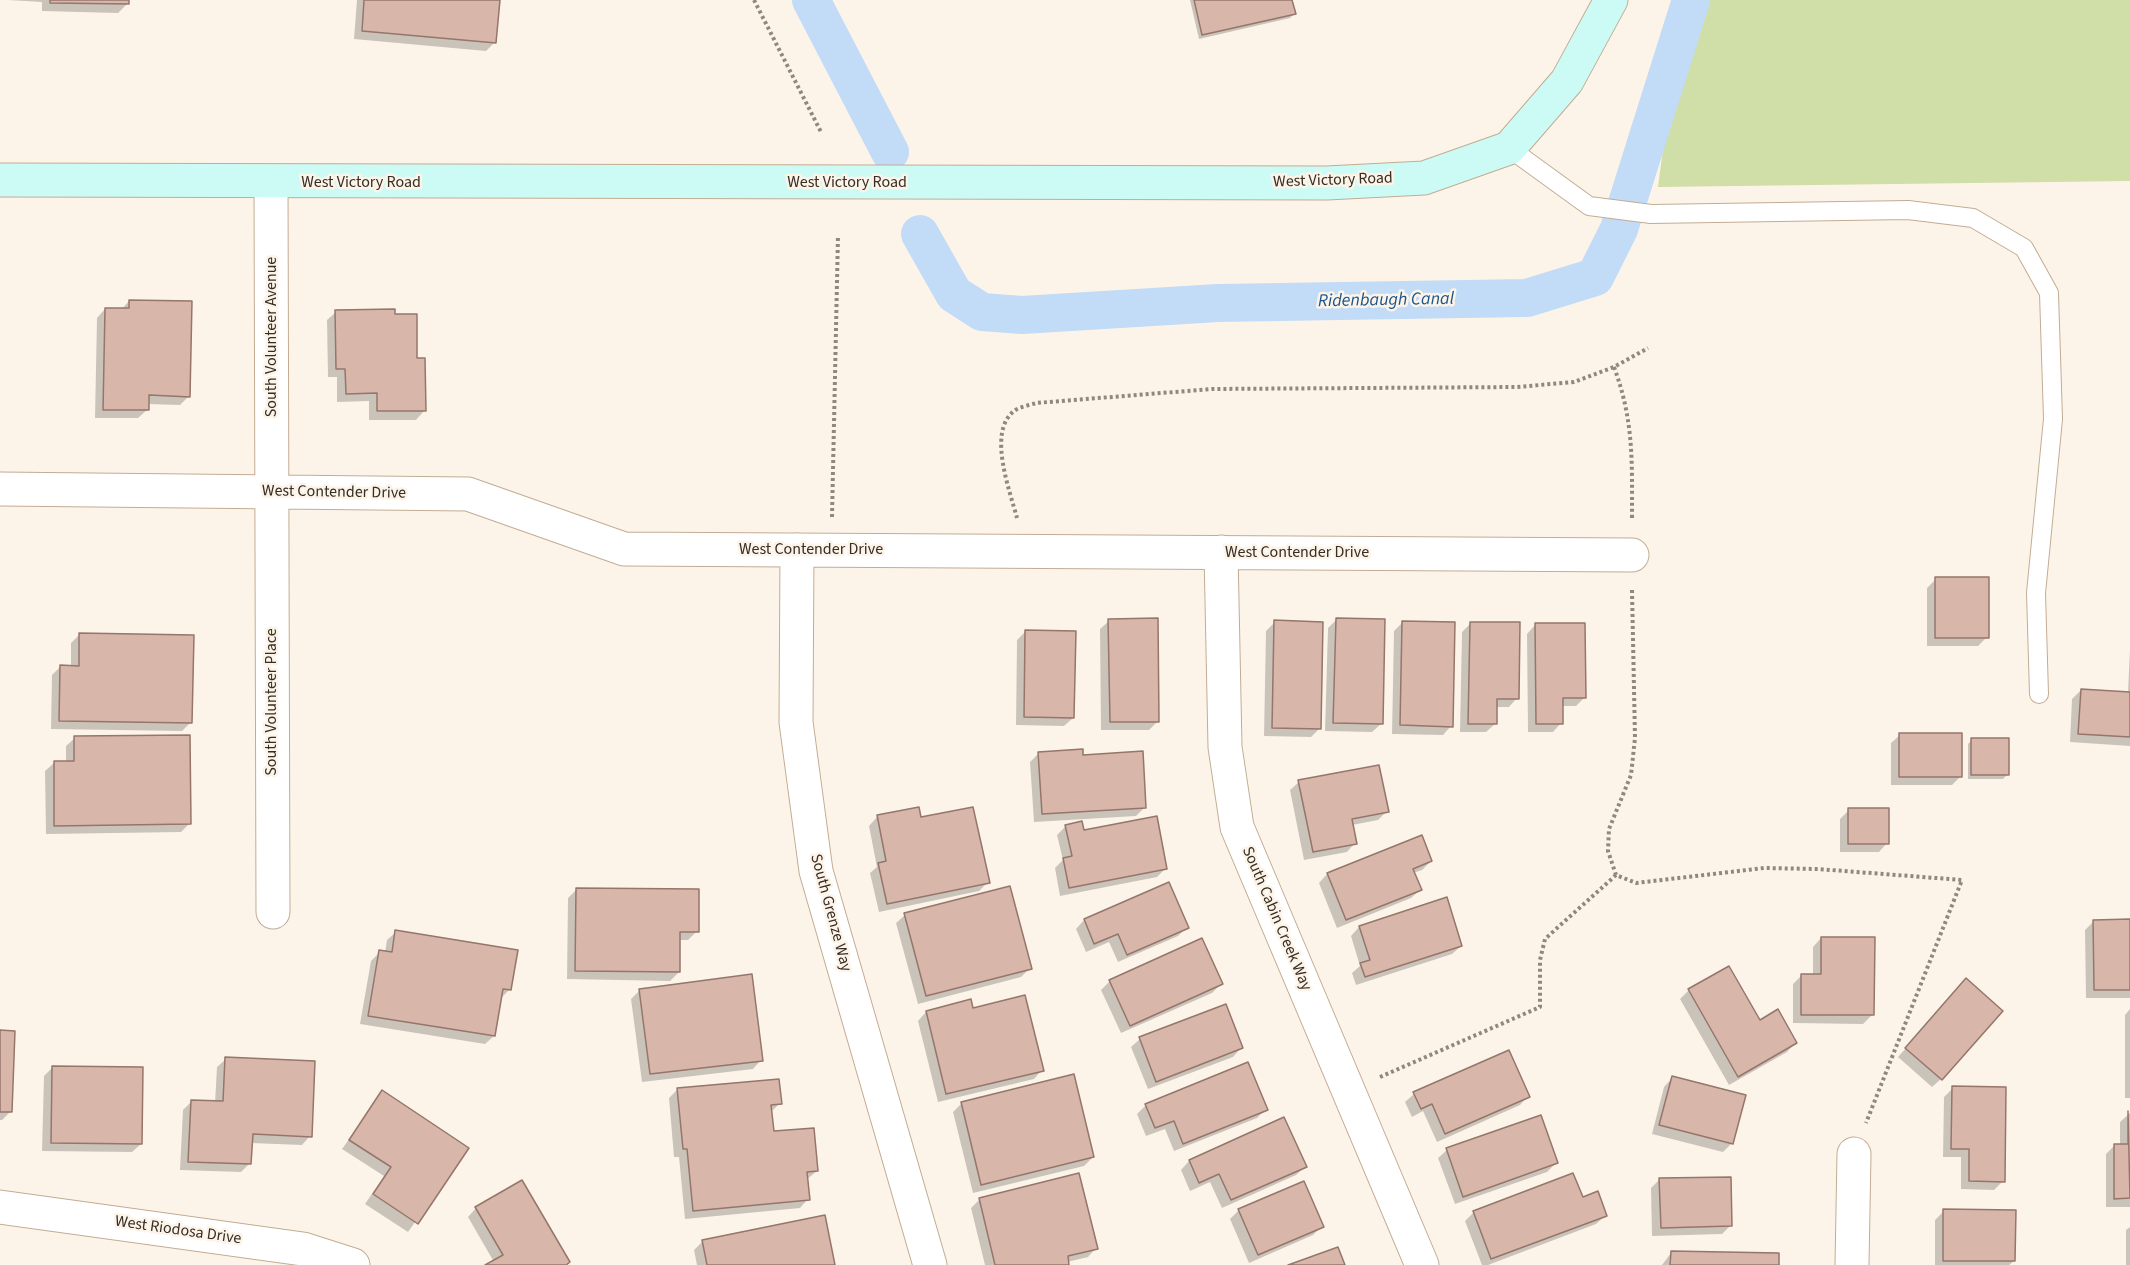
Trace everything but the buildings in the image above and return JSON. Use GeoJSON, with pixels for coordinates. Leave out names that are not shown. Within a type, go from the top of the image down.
{"type":"FeatureCollection","features":[{"type":"Feature","properties":{"kind":"main road","name":"West Victory Road"},"geometry":{"type":"LineString","coordinates":[[0,180],[1327,183],[1424,178],[1509,148],[1567,81],[1611,0]]}},
{"type":"Feature","properties":{"kind":"street","name":"South Volunteer Avenue"},"geometry":{"type":"LineString","coordinates":[[271,182],[272,492]]}},
{"type":"Feature","properties":{"kind":"street","name":"West Contender Drive"},"geometry":{"type":"LineString","coordinates":[[0,489],[468,494],[624,549],[1632,555]]}},
{"type":"Feature","properties":{"kind":"street","name":"South Volunteer Place"},"geometry":{"type":"LineString","coordinates":[[272,492],[273,912]]}},
{"type":"Feature","properties":{"kind":"street","name":"South Grenze Way"},"geometry":{"type":"LineString","coordinates":[[797,550],[796,722],[816,871],[930,1265]]}},
{"type":"Feature","properties":{"kind":"street","name":"South Cabin Creek Way"},"geometry":{"type":"LineString","coordinates":[[1221,552],[1225,747],[1237,827],[1422,1265]]}},
{"type":"Feature","properties":{"kind":"street"},"geometry":{"type":"LineString","coordinates":[[1852,1265],[1854,1154]]}},
{"type":"Feature","properties":{"kind":"street","name":"West Riodosa Drive"},"geometry":{"type":"LineString","coordinates":[[0,1207],[303,1249],[353,1265]]}},
{"type":"Feature","properties":{"kind":"lane"},"geometry":{"type":"LineString","coordinates":[[1509,148],[1589,206],[1651,214],[1908,210],[1973,218],[2024,248],[2049,293],[2053,419],[2036,593],[2039,694]]}},
{"type":"Feature","properties":{"kind":"path"},"geometry":{"type":"LineString","coordinates":[[754,0],[821,132]]}},
{"type":"Feature","properties":{"kind":"path"},"geometry":{"type":"LineString","coordinates":[[831,550],[838,235]]}},
{"type":"Feature","properties":{"kind":"path"},"geometry":{"type":"LineString","coordinates":[[1024,551],[1000,448],[1003,428],[1014,411],[1036,402],[1212,389],[1517,387],[1574,382],[1614,367],[1648,348]]}},
{"type":"Feature","properties":{"kind":"path"},"geometry":{"type":"LineString","coordinates":[[1614,367],[1626,398],[1632,434],[1635,738],[1631,776],[1609,829],[1608,851],[1616,875],[1636,883],[1764,868],[1818,868],[1962,880],[1854,1154]]}},
{"type":"Feature","properties":{"kind":"path"},"geometry":{"type":"LineString","coordinates":[[1349,1090],[1540,1007],[1540,960],[1545,939],[1616,875]]}},
{"type":"Feature","properties":{"kind":"green space"},"geometry":{"type":"Polygon","coordinates":[[[1699,0],[2130,0],[2130,181],[1658,187],[1679,27],[1699,0]]]}},
{"type":"Feature","properties":{"kind":"waterway","name":"Ridenbaugh Canal"},"geometry":{"type":"LineString","coordinates":[[811,0],[890,152]]}},
{"type":"Feature","properties":{"kind":"waterway","name":"Ridenbaugh Canal"},"geometry":{"type":"LineString","coordinates":[[920,234],[954,294],[982,312],[1022,315],[1218,303],[1527,298],[1595,277],[1619,229],[1691,0]]}}]}
